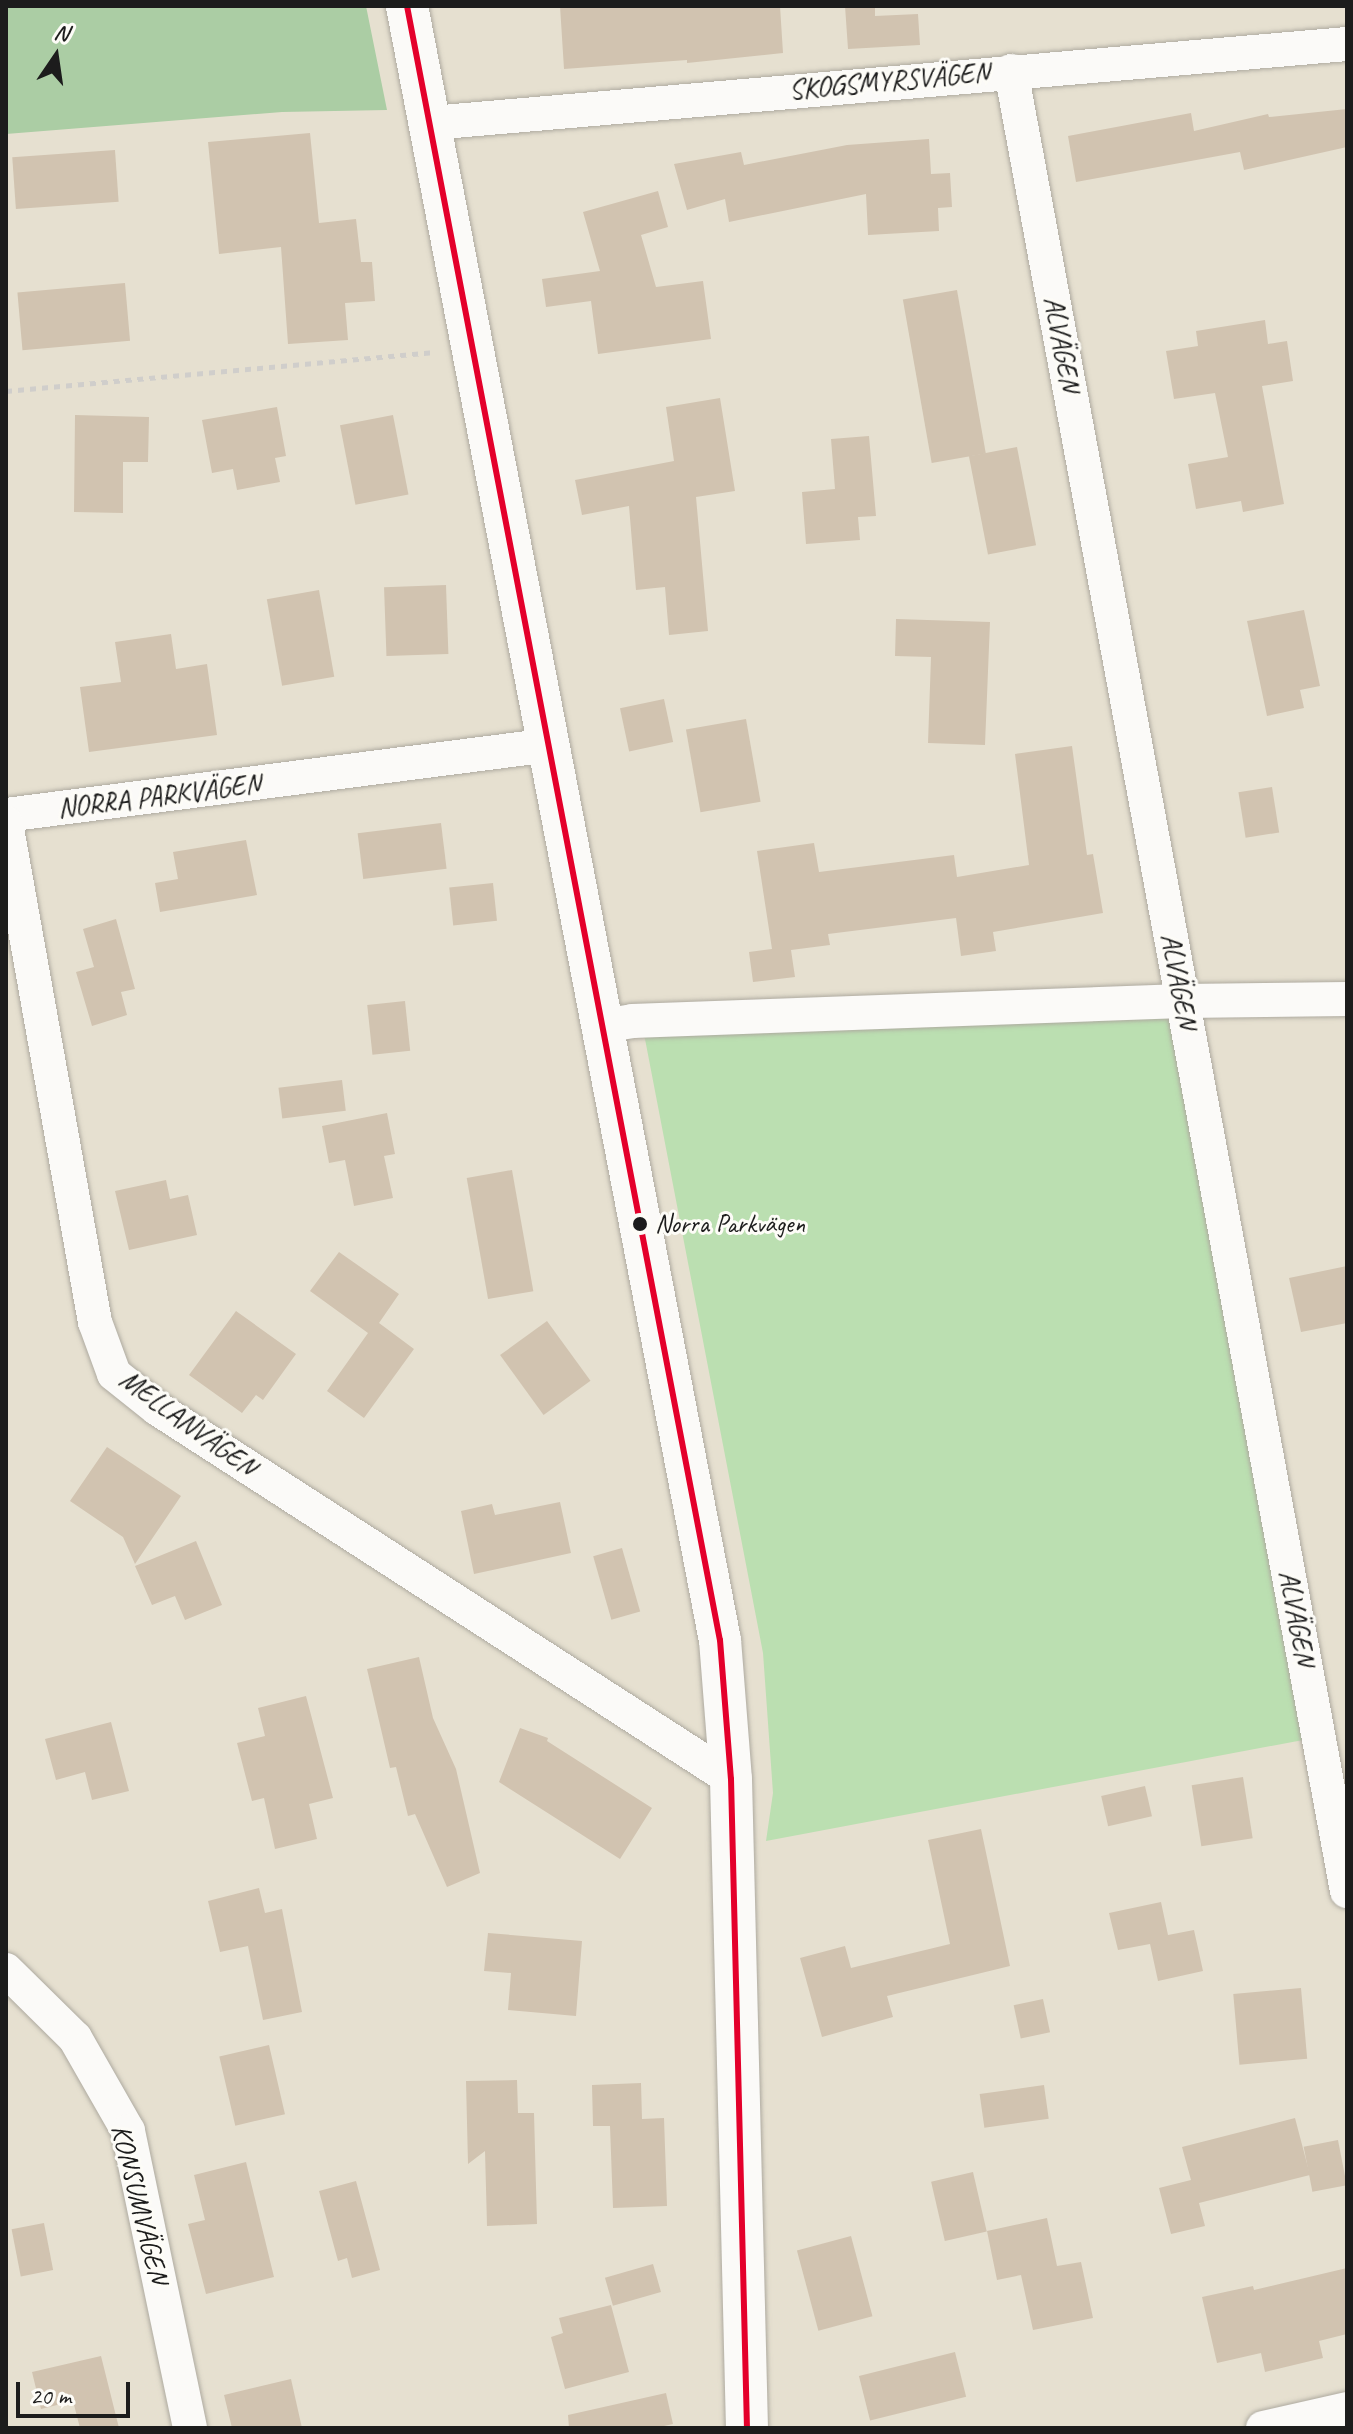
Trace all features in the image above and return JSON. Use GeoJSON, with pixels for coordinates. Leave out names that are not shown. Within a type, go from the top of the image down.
{"type":"FeatureCollection","features":[{"type":"Feature","properties":{"kind":"street"},"geometry":{"type":"LineString","coordinates":[[407,6],[720,1640],[731,1779],[747,2428]]}},
{"type":"Feature","properties":{"kind":"street","name":"SKOGSMYRSVÄGEN"},"geometry":{"type":"LineString","coordinates":[[431,123],[1347,44]]}},
{"type":"Feature","properties":{"kind":"street","name":"ALVÄGEN"},"geometry":{"type":"LineString","coordinates":[[1011,71],[1347,1891]]}},
{"type":"Feature","properties":{"kind":"street","name":"NORRA PARKVÄGEN"},"geometry":{"type":"LineString","coordinates":[[6,815],[550,745]]}},
{"type":"Feature","properties":{"kind":"street","name":"MELLANVÄGEN"},"geometry":{"type":"LineString","coordinates":[[6,823],[95,1322],[114,1374],[158,1409],[731,1779]]}},
{"type":"Feature","properties":{"kind":"street"},"geometry":{"type":"LineString","coordinates":[[602,1026],[632,1021],[1183,1001],[1347,999]]}},
{"type":"Feature","properties":{"kind":"street","name":"KONSUMVÄGEN"},"geometry":{"type":"LineString","coordinates":[[6,1970],[75,2038],[128,2131],[190,2428]]}},
{"type":"Feature","properties":{"kind":"street"},"geometry":{"type":"LineString","coordinates":[[1263,2428],[1347,2409]]}},
{"type":"Feature","properties":{"kind":"path"},"geometry":{"type":"LineString","coordinates":[[429,336],[435,367]]}},
{"type":"Feature","properties":{"kind":"path"},"geometry":{"type":"LineString","coordinates":[[6,391],[432,352]]}},
{"type":"Feature","properties":{"kind":"green space"},"geometry":{"type":"Polygon","coordinates":[[[6,6],[366,6],[387,110],[282,112],[6,134],[6,6]]]}},
{"type":"Feature","properties":{"kind":"green space"},"geometry":{"type":"Polygon","coordinates":[[[1183,1001],[1319,1737],[766,1841],[773,1793],[763,1653],[645,1039],[632,1021],[1183,1001]]]}},
{"type":"Feature","properties":{"kind":"building"},"geometry":{"type":"Polygon","coordinates":[[[560,6],[780,6],[783,53],[687,63],[687,60],[564,69],[560,6]]]}},
{"type":"Feature","properties":{"kind":"building"},"geometry":{"type":"Polygon","coordinates":[[[845,6],[875,6],[875,16],[918,14],[920,45],[848,49],[845,6]]]}},
{"type":"Feature","properties":{"kind":"building"},"geometry":{"type":"Polygon","coordinates":[[[1347,109],[1347,147],[1244,170],[1240,152],[1076,182],[1068,136],[1191,113],[1194,131],[1268,114],[1269,117],[1347,109]]]}},
{"type":"Feature","properties":{"kind":"building"},"geometry":{"type":"Polygon","coordinates":[[[310,133],[319,223],[356,219],[361,262],[372,262],[375,301],[345,303],[348,340],[288,344],[281,247],[219,254],[208,142],[310,133]]]}},
{"type":"Feature","properties":{"kind":"building"},"geometry":{"type":"Polygon","coordinates":[[[929,139],[931,174],[950,173],[952,207],[938,208],[939,231],[868,235],[866,194],[729,222],[725,199],[687,210],[674,164],[741,152],[744,165],[847,145],[929,139]]]}},
{"type":"Feature","properties":{"kind":"building"},"geometry":{"type":"Polygon","coordinates":[[[115,150],[119,202],[16,209],[12,157],[115,150]]]}},
{"type":"Feature","properties":{"kind":"building"},"geometry":{"type":"Polygon","coordinates":[[[658,191],[668,227],[641,235],[656,287],[703,281],[711,339],[598,354],[591,301],[546,307],[542,279],[600,271],[583,212],[658,191]]]}},
{"type":"Feature","properties":{"kind":"building"},"geometry":{"type":"Polygon","coordinates":[[[125,283],[130,341],[22,350],[17,292],[125,283]]]}},
{"type":"Feature","properties":{"kind":"building"},"geometry":{"type":"Polygon","coordinates":[[[957,290],[986,453],[932,463],[903,300],[957,290]]]}},
{"type":"Feature","properties":{"kind":"building"},"geometry":{"type":"Polygon","coordinates":[[[1265,320],[1268,344],[1287,341],[1293,381],[1262,386],[1284,504],[1243,512],[1241,501],[1196,509],[1188,464],[1228,457],[1215,393],[1174,399],[1166,351],[1198,346],[1196,331],[1265,320]]]}},
{"type":"Feature","properties":{"kind":"building"},"geometry":{"type":"Polygon","coordinates":[[[720,398],[735,491],[696,497],[708,631],[669,635],[665,587],[636,590],[629,506],[582,515],[575,480],[674,461],[666,407],[720,398]]]}},
{"type":"Feature","properties":{"kind":"building"},"geometry":{"type":"Polygon","coordinates":[[[277,407],[286,456],[275,458],[280,482],[237,490],[233,469],[212,473],[202,420],[277,407]]]}},
{"type":"Feature","properties":{"kind":"building"},"geometry":{"type":"Polygon","coordinates":[[[75,415],[149,417],[148,462],[123,462],[123,513],[74,512],[75,415]]]}},
{"type":"Feature","properties":{"kind":"building"},"geometry":{"type":"Polygon","coordinates":[[[393,415],[408,495],[355,505],[340,425],[393,415]]]}},
{"type":"Feature","properties":{"kind":"building"},"geometry":{"type":"Polygon","coordinates":[[[869,436],[876,516],[858,517],[860,540],[806,544],[802,492],[835,489],[831,439],[869,436]]]}},
{"type":"Feature","properties":{"kind":"building"},"geometry":{"type":"Polygon","coordinates":[[[1017,447],[1036,545],[988,555],[969,456],[1017,447]]]}},
{"type":"Feature","properties":{"kind":"building"},"geometry":{"type":"Polygon","coordinates":[[[446,585],[448,654],[386,656],[384,587],[446,585]]]}},
{"type":"Feature","properties":{"kind":"building"},"geometry":{"type":"Polygon","coordinates":[[[319,590],[334,677],[282,686],[267,599],[319,590]]]}},
{"type":"Feature","properties":{"kind":"building"},"geometry":{"type":"Polygon","coordinates":[[[1304,610],[1320,686],[1300,690],[1304,708],[1267,716],[1247,621],[1304,610]]]}},
{"type":"Feature","properties":{"kind":"building"},"geometry":{"type":"Polygon","coordinates":[[[896,619],[990,622],[985,745],[928,743],[931,657],[895,656],[896,619]]]}},
{"type":"Feature","properties":{"kind":"building"},"geometry":{"type":"Polygon","coordinates":[[[171,634],[176,669],[207,664],[217,735],[89,752],[80,687],[121,682],[115,642],[171,634]]]}},
{"type":"Feature","properties":{"kind":"building"},"geometry":{"type":"Polygon","coordinates":[[[664,699],[673,742],[629,751],[620,708],[664,699]]]}},
{"type":"Feature","properties":{"kind":"building"},"geometry":{"type":"Polygon","coordinates":[[[746,719],[761,802],[701,812],[686,730],[746,719]]]}},
{"type":"Feature","properties":{"kind":"building"},"geometry":{"type":"Polygon","coordinates":[[[1072,746],[1087,855],[1093,854],[1103,913],[993,932],[996,951],[961,956],[956,918],[828,934],[830,945],[791,950],[795,977],[753,982],[749,952],[772,949],[757,851],[814,843],[819,872],[954,855],[957,877],[1029,865],[1015,754],[1072,746]]]}},
{"type":"Feature","properties":{"kind":"building"},"geometry":{"type":"Polygon","coordinates":[[[1272,787],[1279,832],[1246,838],[1238,792],[1272,787]]]}},
{"type":"Feature","properties":{"kind":"building"},"geometry":{"type":"Polygon","coordinates":[[[441,823],[447,869],[363,879],[358,833],[441,823]]]}},
{"type":"Feature","properties":{"kind":"building"},"geometry":{"type":"Polygon","coordinates":[[[246,840],[257,895],[160,912],[155,883],[178,879],[173,852],[246,840]]]}},
{"type":"Feature","properties":{"kind":"building"},"geometry":{"type":"Polygon","coordinates":[[[493,883],[497,921],[453,925],[449,888],[493,883]]]}},
{"type":"Feature","properties":{"kind":"building"},"geometry":{"type":"Polygon","coordinates":[[[116,919],[135,989],[121,992],[127,1015],[92,1026],[76,972],[94,967],[83,929],[116,919]]]}},
{"type":"Feature","properties":{"kind":"building"},"geometry":{"type":"Polygon","coordinates":[[[405,1001],[410,1051],[372,1055],[367,1005],[405,1001]]]}},
{"type":"Feature","properties":{"kind":"building"},"geometry":{"type":"Polygon","coordinates":[[[342,1080],[346,1111],[282,1119],[278,1088],[342,1080]]]}},
{"type":"Feature","properties":{"kind":"building"},"geometry":{"type":"Polygon","coordinates":[[[387,1113],[395,1154],[384,1156],[393,1198],[354,1206],[345,1160],[329,1163],[322,1126],[387,1113]]]}},
{"type":"Feature","properties":{"kind":"building"},"geometry":{"type":"Polygon","coordinates":[[[512,1170],[533,1291],[488,1299],[467,1178],[512,1170]]]}},
{"type":"Feature","properties":{"kind":"building"},"geometry":{"type":"Polygon","coordinates":[[[166,1180],[170,1199],[188,1195],[197,1235],[129,1250],[115,1191],[166,1180]]]}},
{"type":"Feature","properties":{"kind":"building"},"geometry":{"type":"Polygon","coordinates":[[[339,1252],[399,1294],[379,1323],[414,1349],[364,1418],[327,1391],[368,1333],[310,1291],[339,1252]]]}},
{"type":"Feature","properties":{"kind":"building"},"geometry":{"type":"Polygon","coordinates":[[[1347,1266],[1347,1323],[1301,1332],[1289,1278],[1347,1266]]]}},
{"type":"Feature","properties":{"kind":"building"},"geometry":{"type":"Polygon","coordinates":[[[236,1311],[296,1354],[263,1400],[256,1395],[242,1413],[189,1375],[236,1311]]]}},
{"type":"Feature","properties":{"kind":"building"},"geometry":{"type":"Polygon","coordinates":[[[547,1321],[590,1381],[544,1415],[500,1355],[547,1321]]]}},
{"type":"Feature","properties":{"kind":"building"},"geometry":{"type":"Polygon","coordinates":[[[107,1447],[181,1496],[135,1564],[123,1537],[70,1501],[107,1447]]]}},
{"type":"Feature","properties":{"kind":"building"},"geometry":{"type":"Polygon","coordinates":[[[560,1502],[571,1553],[474,1574],[461,1511],[492,1504],[495,1515],[560,1502]]]}},
{"type":"Feature","properties":{"kind":"building"},"geometry":{"type":"Polygon","coordinates":[[[196,1541],[222,1605],[185,1620],[175,1596],[152,1605],[135,1566],[196,1541]]]}},
{"type":"Feature","properties":{"kind":"building"},"geometry":{"type":"Polygon","coordinates":[[[622,1548],[640,1611],[611,1620],[593,1556],[622,1548]]]}},
{"type":"Feature","properties":{"kind":"building"},"geometry":{"type":"Polygon","coordinates":[[[419,1657],[433,1718],[456,1769],[480,1873],[447,1887],[415,1814],[408,1816],[396,1767],[390,1768],[367,1669],[419,1657]]]}},
{"type":"Feature","properties":{"kind":"building"},"geometry":{"type":"Polygon","coordinates":[[[306,1696],[333,1798],[309,1804],[317,1839],[275,1849],[264,1798],[252,1801],[237,1743],[265,1736],[258,1708],[306,1696]]]}},
{"type":"Feature","properties":{"kind":"building"},"geometry":{"type":"Polygon","coordinates":[[[111,1722],[129,1791],[92,1800],[85,1772],[56,1780],[45,1739],[111,1722]]]}},
{"type":"Feature","properties":{"kind":"building"},"geometry":{"type":"Polygon","coordinates":[[[520,1728],[548,1738],[547,1741],[652,1808],[620,1859],[499,1782],[520,1728]]]}},
{"type":"Feature","properties":{"kind":"building"},"geometry":{"type":"Polygon","coordinates":[[[1243,1777],[1253,1838],[1201,1846],[1192,1785],[1243,1777]]]}},
{"type":"Feature","properties":{"kind":"building"},"geometry":{"type":"Polygon","coordinates":[[[1145,1786],[1152,1816],[1108,1826],[1101,1796],[1145,1786]]]}},
{"type":"Feature","properties":{"kind":"building"},"geometry":{"type":"Polygon","coordinates":[[[981,1829],[1010,1966],[887,1996],[893,2017],[822,2037],[800,1958],[845,1946],[851,1968],[950,1944],[928,1840],[981,1829]]]}},
{"type":"Feature","properties":{"kind":"building"},"geometry":{"type":"Polygon","coordinates":[[[259,1888],[265,1913],[282,1909],[302,2012],[263,2020],[248,1946],[220,1952],[208,1901],[259,1888]]]}},
{"type":"Feature","properties":{"kind":"building"},"geometry":{"type":"Polygon","coordinates":[[[1161,1902],[1168,1935],[1194,1930],[1203,1971],[1158,1981],[1150,1944],[1118,1950],[1109,1913],[1161,1902]]]}},
{"type":"Feature","properties":{"kind":"building"},"geometry":{"type":"Polygon","coordinates":[[[488,1933],[582,1941],[576,2016],[508,2010],[511,1973],[484,1971],[488,1933]]]}},
{"type":"Feature","properties":{"kind":"building"},"geometry":{"type":"Polygon","coordinates":[[[1301,1988],[1307,2059],[1239,2065],[1233,1994],[1301,1988]]]}},
{"type":"Feature","properties":{"kind":"building"},"geometry":{"type":"Polygon","coordinates":[[[1043,1999],[1050,2032],[1021,2038],[1014,2005],[1043,1999]]]}},
{"type":"Feature","properties":{"kind":"building"},"geometry":{"type":"Polygon","coordinates":[[[269,2045],[285,2114],[235,2126],[219,2056],[269,2045]]]}},
{"type":"Feature","properties":{"kind":"building"},"geometry":{"type":"Polygon","coordinates":[[[517,2080],[518,2113],[534,2113],[537,2224],[487,2226],[485,2151],[468,2164],[466,2081],[517,2080]]]}},
{"type":"Feature","properties":{"kind":"building"},"geometry":{"type":"Polygon","coordinates":[[[641,2083],[642,2119],[664,2118],[667,2206],[613,2208],[610,2126],[593,2126],[592,2085],[641,2083]]]}},
{"type":"Feature","properties":{"kind":"building"},"geometry":{"type":"Polygon","coordinates":[[[1044,2085],[1049,2119],[984,2128],[980,2094],[1044,2085]]]}},
{"type":"Feature","properties":{"kind":"building"},"geometry":{"type":"Polygon","coordinates":[[[1295,2118],[1310,2175],[1199,2203],[1205,2226],[1171,2234],[1159,2188],[1191,2180],[1182,2147],[1295,2118]]]}},
{"type":"Feature","properties":{"kind":"building"},"geometry":{"type":"Polygon","coordinates":[[[1338,2140],[1347,2185],[1312,2192],[1304,2147],[1338,2140]]]}},
{"type":"Feature","properties":{"kind":"building"},"geometry":{"type":"Polygon","coordinates":[[[246,2162],[274,2277],[206,2294],[188,2224],[205,2220],[194,2175],[246,2162]]]}},
{"type":"Feature","properties":{"kind":"building"},"geometry":{"type":"Polygon","coordinates":[[[973,2172],[987,2231],[945,2241],[931,2182],[973,2172]]]}},
{"type":"Feature","properties":{"kind":"building"},"geometry":{"type":"Polygon","coordinates":[[[356,2181],[380,2270],[352,2278],[347,2258],[338,2261],[319,2191],[356,2181]]]}},
{"type":"Feature","properties":{"kind":"building"},"geometry":{"type":"Polygon","coordinates":[[[1047,2218],[1057,2266],[1081,2262],[1093,2318],[1033,2330],[1021,2275],[997,2280],[987,2231],[1047,2218]]]}},
{"type":"Feature","properties":{"kind":"building"},"geometry":{"type":"Polygon","coordinates":[[[44,2223],[53,2270],[21,2276],[12,2229],[44,2223]]]}},
{"type":"Feature","properties":{"kind":"building"},"geometry":{"type":"Polygon","coordinates":[[[851,2236],[872,2316],[818,2331],[797,2250],[851,2236]]]}},
{"type":"Feature","properties":{"kind":"building"},"geometry":{"type":"Polygon","coordinates":[[[653,2264],[661,2292],[613,2306],[605,2278],[653,2264]]]}},
{"type":"Feature","properties":{"kind":"building"},"geometry":{"type":"Polygon","coordinates":[[[1347,2268],[1347,2334],[1319,2341],[1323,2358],[1265,2372],[1261,2353],[1217,2363],[1202,2297],[1253,2286],[1254,2290],[1347,2268]]]}},
{"type":"Feature","properties":{"kind":"building"},"geometry":{"type":"Polygon","coordinates":[[[611,2305],[629,2372],[565,2389],[551,2337],[563,2333],[559,2318],[611,2305]]]}},
{"type":"Feature","properties":{"kind":"building"},"geometry":{"type":"Polygon","coordinates":[[[955,2352],[966,2397],[870,2421],[859,2376],[955,2352]]]}},
{"type":"Feature","properties":{"kind":"building"},"geometry":{"type":"Polygon","coordinates":[[[101,2356],[119,2428],[80,2428],[73,2401],[41,2409],[32,2372],[101,2356]]]}},
{"type":"Feature","properties":{"kind":"building"},"geometry":{"type":"Polygon","coordinates":[[[291,2379],[302,2428],[232,2428],[224,2395],[291,2379]]]}},
{"type":"Feature","properties":{"kind":"building"},"geometry":{"type":"Polygon","coordinates":[[[666,2393],[673,2424],[655,2428],[569,2428],[568,2415],[666,2393]]]}},
{"type":"Feature","properties":{"kind":"transit line"},"geometry":{"type":"LineString","coordinates":[[407,6],[720,1640],[731,1779],[747,2428]]}},
{"type":"Feature","properties":{"kind":"place","name":"Norra Parkvägen"},"geometry":{"type":"Point","coordinates":[640,1224]}}]}
